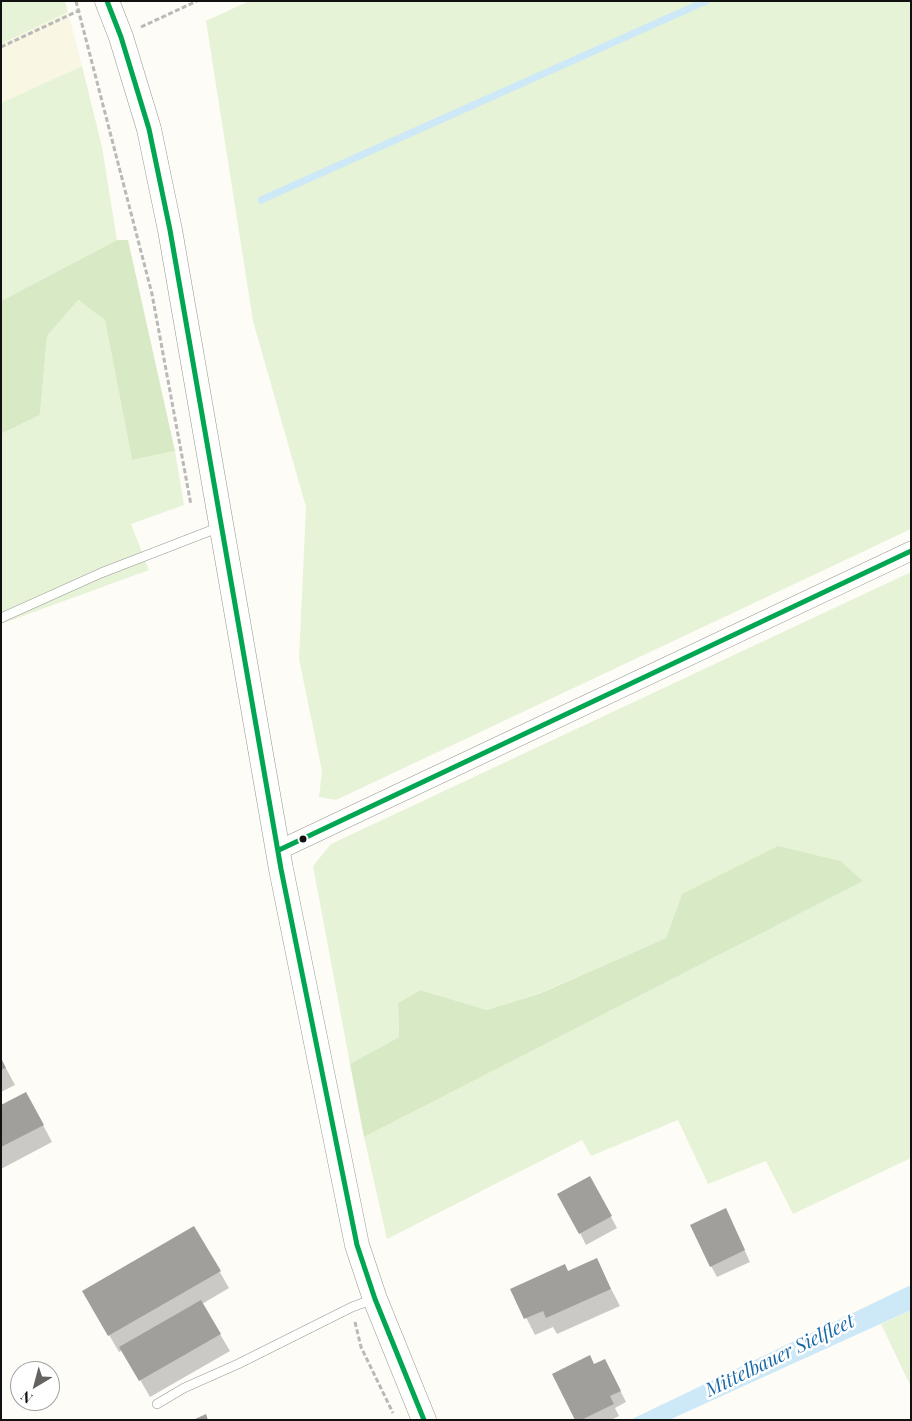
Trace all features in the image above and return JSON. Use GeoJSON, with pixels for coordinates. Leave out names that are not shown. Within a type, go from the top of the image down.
{"type":"FeatureCollection","features":[{"type":"Feature","properties":{"kind":"street"},"geometry":{"type":"LineString","coordinates":[[96,4],[120,37],[148,129],[168,220],[278,850],[357,1245],[374,1299],[424,1420]]}},
{"type":"Feature","properties":{"kind":"street"},"geometry":{"type":"LineString","coordinates":[[278,850],[911,551]]}},
{"type":"Feature","properties":{"kind":"lane"},"geometry":{"type":"LineString","coordinates":[[1,618],[101,573],[222,526]]}},
{"type":"Feature","properties":{"kind":"lane"},"geometry":{"type":"LineString","coordinates":[[157,1404],[184,1388],[238,1364],[352,1307],[374,1299]]}},
{"type":"Feature","properties":{"kind":"path"},"geometry":{"type":"LineString","coordinates":[[120,37],[197,1]]}},
{"type":"Feature","properties":{"kind":"path"},"geometry":{"type":"LineString","coordinates":[[1,47],[96,4]]}},
{"type":"Feature","properties":{"kind":"shaded area"},"geometry":{"type":"Polygon","coordinates":[[[68,12],[82,66],[1,103],[1,44],[68,12]]]}},
{"type":"Feature","properties":{"kind":"green space"},"geometry":{"type":"Polygon","coordinates":[[[1,1],[65,1],[68,12],[1,44],[1,1]]]}},
{"type":"Feature","properties":{"kind":"green space"},"geometry":{"type":"Polygon","coordinates":[[[249,1],[911,1],[911,529],[336,800],[319,797],[322,771],[299,659],[306,507],[253,321],[206,21],[249,1]]]}},
{"type":"Feature","properties":{"kind":"green space"},"geometry":{"type":"Polygon","coordinates":[[[82,66],[102,147],[117,240],[1,301],[1,103],[82,66]]]}},
{"type":"Feature","properties":{"kind":"green space"},"geometry":{"type":"Polygon","coordinates":[[[117,240],[128,240],[175,451],[132,460],[105,320],[78,300],[47,336],[40,415],[1,434],[1,301],[117,240]]]}},
{"type":"Feature","properties":{"kind":"green space"},"geometry":{"type":"Polygon","coordinates":[[[77,300],[105,319],[132,460],[175,451],[184,505],[131,524],[149,570],[1,624],[1,434],[40,415],[47,336],[77,300]]]}},
{"type":"Feature","properties":{"kind":"green space"},"geometry":{"type":"Polygon","coordinates":[[[911,572],[911,1158],[793,1214],[766,1161],[708,1184],[678,1120],[591,1156],[582,1140],[387,1239],[364,1137],[862,881],[682,894],[666,938],[540,993],[487,1010],[420,990],[398,1003],[399,1037],[350,1064],[313,866],[331,844],[911,572]]]}},
{"type":"Feature","properties":{"kind":"green space"},"geometry":{"type":"Polygon","coordinates":[[[778,846],[840,861],[863,881],[364,1137],[350,1064],[399,1037],[398,1003],[420,990],[487,1010],[541,993],[666,938],[682,894],[778,846]]]}},
{"type":"Feature","properties":{"kind":"green space"},"geometry":{"type":"Polygon","coordinates":[[[911,1310],[911,1387],[881,1324],[911,1310]]]}},
{"type":"Feature","properties":{"kind":"water","name":"Mittelbauer Sielfleet"},"geometry":{"type":"Polygon","coordinates":[[[911,1285],[911,1310],[669,1420],[630,1420],[911,1285]]]}},
{"type":"Feature","properties":{"kind":"building"},"geometry":{"type":"Polygon","coordinates":[[[1,1058],[6,1068],[1,1070],[1,1058]]]}},
{"type":"Feature","properties":{"kind":"building"},"geometry":{"type":"Polygon","coordinates":[[[26,1092],[44,1125],[1,1147],[1,1105],[26,1092]]]}},
{"type":"Feature","properties":{"kind":"building"},"geometry":{"type":"Polygon","coordinates":[[[590,1176],[612,1216],[579,1234],[557,1194],[590,1176]]]}},
{"type":"Feature","properties":{"kind":"building"},"geometry":{"type":"Polygon","coordinates":[[[726,1208],[745,1250],[710,1267],[690,1225],[726,1208]]]}},
{"type":"Feature","properties":{"kind":"building"},"geometry":{"type":"Polygon","coordinates":[[[194,1226],[221,1271],[108,1336],[82,1291],[194,1226]]]}},
{"type":"Feature","properties":{"kind":"building"},"geometry":{"type":"Polygon","coordinates":[[[597,1258],[611,1289],[546,1318],[543,1311],[524,1319],[510,1289],[565,1264],[568,1271],[597,1258]]]}},
{"type":"Feature","properties":{"kind":"building"},"geometry":{"type":"Polygon","coordinates":[[[201,1300],[221,1334],[139,1381],[119,1347],[201,1300]]]}},
{"type":"Feature","properties":{"kind":"building"},"geometry":{"type":"Polygon","coordinates":[[[590,1355],[594,1364],[605,1359],[621,1391],[610,1396],[614,1404],[581,1420],[575,1420],[552,1374],[590,1355]]]}},
{"type":"Feature","properties":{"kind":"building"},"geometry":{"type":"Polygon","coordinates":[[[206,1414],[208,1420],[193,1420],[206,1414]]]}},
{"type":"Feature","properties":{"kind":"waterway"},"geometry":{"type":"LineString","coordinates":[[261,200],[706,1]]}},
{"type":"Feature","properties":{"kind":"transit line"},"geometry":{"type":"LineString","coordinates":[[107,1],[121,37],[149,129],[170,230],[281,869],[357,1245],[375,1299],[424,1420]]}},
{"type":"Feature","properties":{"kind":"transit line"},"geometry":{"type":"LineString","coordinates":[[279,850],[911,551]]}}]}
